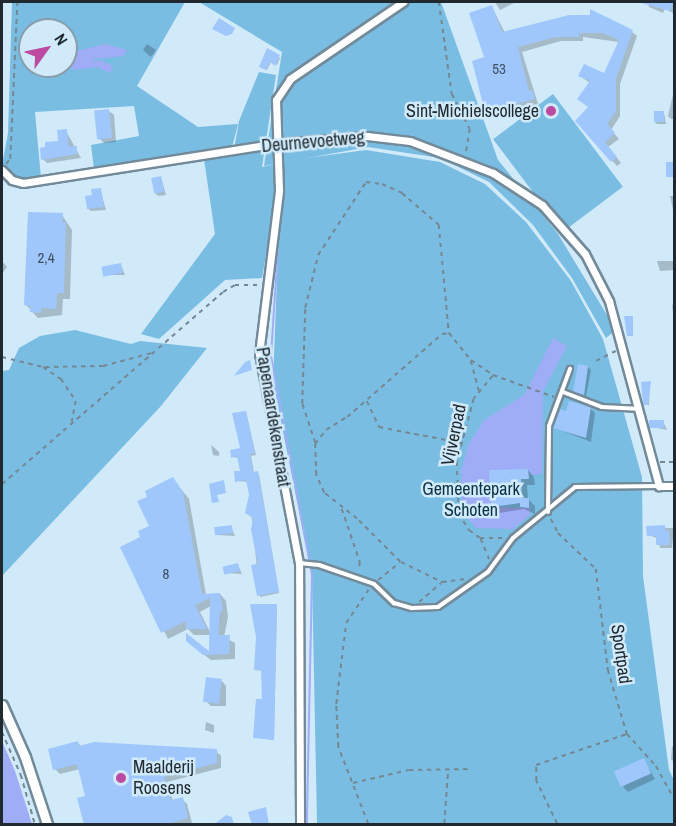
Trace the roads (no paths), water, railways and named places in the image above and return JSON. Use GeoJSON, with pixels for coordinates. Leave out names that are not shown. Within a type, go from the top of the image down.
{"type":"FeatureCollection","features":[{"type":"Feature","properties":{"kind":"street","name":"Papenaardekenstraat"},"geometry":{"type":"LineString","coordinates":[[300,825],[301,563],[259,354],[265,286],[279,190],[276,100],[290,79],[403,2]]}},
{"type":"Feature","properties":{"kind":"street","name":"Deurnevoetweg"},"geometry":{"type":"LineString","coordinates":[[2,169],[12,180],[22,183],[277,143],[368,136],[410,141],[465,160],[520,188],[566,228],[599,278],[622,349],[658,486]]}},
{"type":"Feature","properties":{"kind":"street"},"geometry":{"type":"LineString","coordinates":[[658,486],[675,486]]}},
{"type":"Feature","properties":{"kind":"street"},"geometry":{"type":"LineString","coordinates":[[2,705],[25,757],[46,825]]}},
{"type":"Feature","properties":{"kind":"lane"},"geometry":{"type":"LineString","coordinates":[[548,513],[549,426],[570,369]]}},
{"type":"Feature","properties":{"kind":"lane"},"geometry":{"type":"LineString","coordinates":[[563,392],[602,407],[638,409]]}},
{"type":"Feature","properties":{"kind":"lane"},"geometry":{"type":"LineString","coordinates":[[301,563],[374,584],[394,603],[412,608],[438,607],[481,577],[513,538],[548,513],[575,486],[658,486]]}},
{"type":"Feature","properties":{"kind":"waterway"},"geometry":{"type":"LineString","coordinates":[[278,250],[271,356],[312,576],[307,824]]}},
{"type":"Feature","properties":{"kind":"place","name":"Sint-Michielscollege"},"geometry":{"type":"Point","coordinates":[551,111]}},
{"type":"Feature","properties":{"kind":"place","name":"Maalderij Roosens"},"geometry":{"type":"Point","coordinates":[121,778]}},
{"type":"Feature","properties":{"kind":"park label","name":"Gemeentepark Schoten"},"geometry":{"type":"Point","coordinates":[471,500]}}]}
